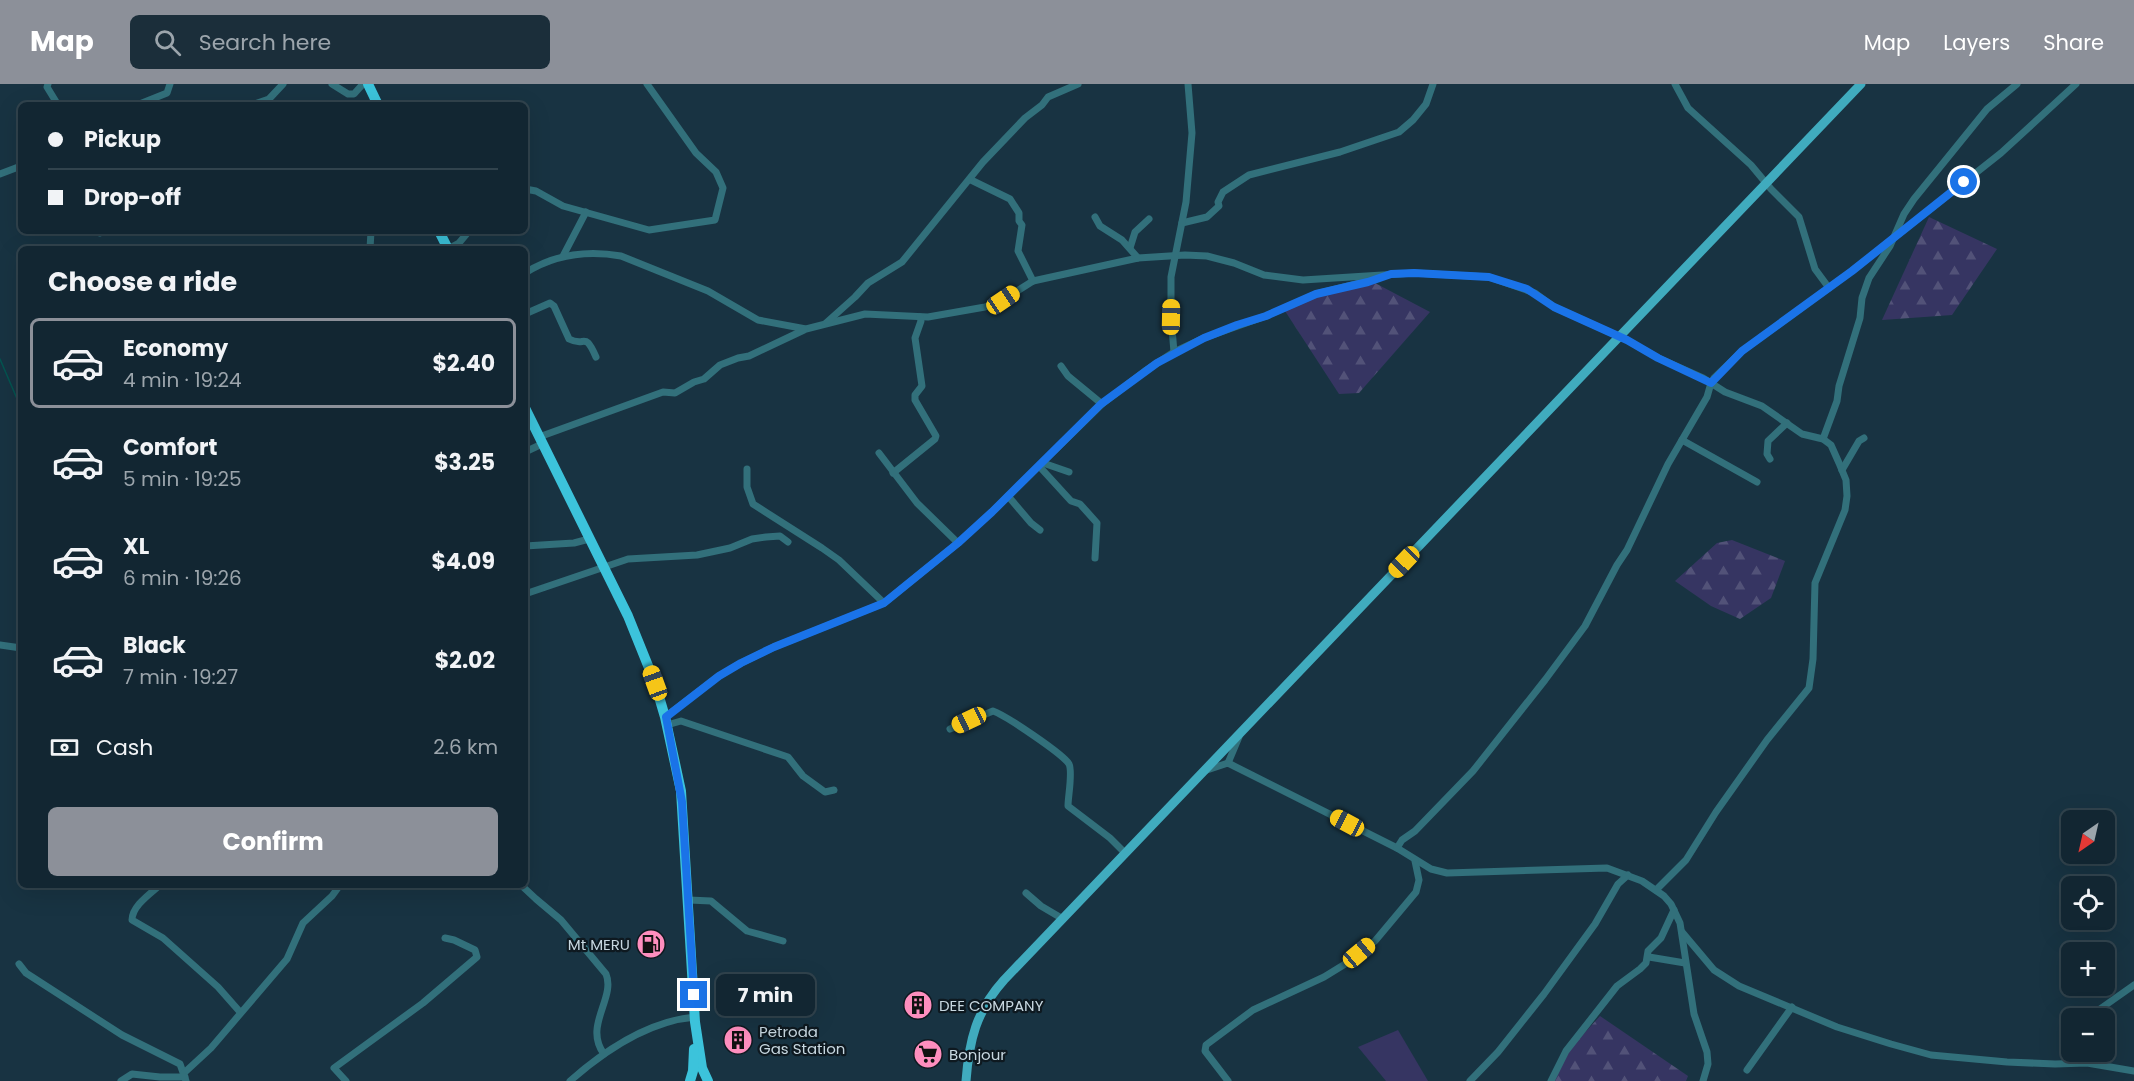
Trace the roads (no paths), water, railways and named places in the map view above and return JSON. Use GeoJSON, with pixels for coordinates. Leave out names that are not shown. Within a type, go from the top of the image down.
{"type":"FeatureCollection","features":[{"type":"Feature","properties":{"kind":"highway"},"geometry":{"type":"LineString","coordinates":[[368,84],[377,102]]}},
{"type":"Feature","properties":{"kind":"highway"},"geometry":{"type":"LineString","coordinates":[[528,414],[642,649],[667,721],[681,791],[689,900],[695,1020],[693,1071],[690,1081]]}},
{"type":"Feature","properties":{"kind":"highway"},"geometry":{"type":"LineString","coordinates":[[695,1020],[702,1068],[708,1081]]}},
{"type":"Feature","properties":{"kind":"main road"},"geometry":{"type":"LineString","coordinates":[[966,1081],[970,1046],[979,1017],[989,998],[1861,84]]}},
{"type":"Feature","properties":{"kind":"main road"},"geometry":{"type":"LineString","coordinates":[[970,1046],[972,1081]]}},
{"type":"Feature","properties":{"kind":"street"},"geometry":{"type":"LineString","coordinates":[[48,84],[49,92],[56,102]]}},
{"type":"Feature","properties":{"kind":"street"},"geometry":{"type":"LineString","coordinates":[[144,102],[167,93],[170,84]]}},
{"type":"Feature","properties":{"kind":"street"},"geometry":{"type":"LineString","coordinates":[[260,102],[269,99],[283,84]]}},
{"type":"Feature","properties":{"kind":"street"},"geometry":{"type":"LineString","coordinates":[[332,84],[342,91],[354,94],[363,84]]}},
{"type":"Feature","properties":{"kind":"street"},"geometry":{"type":"LineString","coordinates":[[528,190],[536,191],[563,206],[649,230],[715,220],[723,188],[716,172],[696,153],[647,84]]}},
{"type":"Feature","properties":{"kind":"street"},"geometry":{"type":"LineString","coordinates":[[824,324],[868,283],[902,262],[971,180],[983,162],[1025,117],[1042,105],[1048,97],[1078,84]]}},
{"type":"Feature","properties":{"kind":"street"},"geometry":{"type":"LineString","coordinates":[[1174,352],[1171,317],[1172,278],[1182,222],[1192,133],[1188,84]]}},
{"type":"Feature","properties":{"kind":"street"},"geometry":{"type":"LineString","coordinates":[[1182,222],[1207,217],[1219,207],[1218,202],[1223,192],[1249,175],[1340,152],[1399,132],[1426,104],[1433,84]]}},
{"type":"Feature","properties":{"kind":"street"},"geometry":{"type":"LineString","coordinates":[[1675,84],[1688,108],[1751,165],[1799,217],[1815,269],[1829,288]]}},
{"type":"Feature","properties":{"kind":"street"},"geometry":{"type":"LineString","coordinates":[[1823,439],[1837,401],[1869,278],[1895,238],[1904,214],[1914,199],[1987,109],[2017,84]]}},
{"type":"Feature","properties":{"kind":"street"},"geometry":{"type":"LineString","coordinates":[[1397,848],[1402,840],[1415,831],[1473,771],[1585,626],[1627,550],[1668,464],[1707,397],[1711,383],[1742,351],[1895,238],[2001,153],[2076,84]]}},
{"type":"Feature","properties":{"kind":"street"},"geometry":{"type":"LineString","coordinates":[[0,174],[18,167]]}},
{"type":"Feature","properties":{"kind":"street"},"geometry":{"type":"LineString","coordinates":[[971,180],[1010,199],[1019,213],[1019,221],[1022,225],[1018,251],[1033,281]]}},
{"type":"Feature","properties":{"kind":"street"},"geometry":{"type":"LineString","coordinates":[[563,256],[586,213]]}},
{"type":"Feature","properties":{"kind":"street"},"geometry":{"type":"LineString","coordinates":[[1095,217],[1100,226],[1122,240],[1138,258]]}},
{"type":"Feature","properties":{"kind":"street"},"geometry":{"type":"LineString","coordinates":[[1130,248],[1136,232],[1149,219]]}},
{"type":"Feature","properties":{"kind":"street"},"geometry":{"type":"LineString","coordinates":[[454,246],[466,234]]}},
{"type":"Feature","properties":{"kind":"street"},"geometry":{"type":"LineString","coordinates":[[528,272],[563,256],[607,254],[621,256],[708,291],[758,320],[806,328]]}},
{"type":"Feature","properties":{"kind":"street"},"geometry":{"type":"LineString","coordinates":[[528,450],[540,440],[663,392],[675,393],[704,379],[720,365],[749,356],[806,328],[865,314],[936,316],[992,306],[1033,281],[1138,258],[1207,256],[1234,263],[1264,275],[1303,280],[1414,273],[1461,274],[1499,279],[1527,289],[1554,307],[1620,337],[1739,398],[1762,406],[1802,434],[1823,439],[1831,445],[1846,480],[1847,503],[1816,580],[1813,659],[1809,688],[1767,740],[1716,812],[1686,860],[1656,890]]}},
{"type":"Feature","properties":{"kind":"street"},"geometry":{"type":"LineString","coordinates":[[667,721],[719,676],[741,663],[774,647],[884,603],[958,543],[1101,404],[1174,352],[1316,294],[1368,282],[1381,276]]}},
{"type":"Feature","properties":{"kind":"street"},"geometry":{"type":"LineString","coordinates":[[528,313],[550,303],[554,306],[569,339],[590,342],[596,357]]}},
{"type":"Feature","properties":{"kind":"street"},"geometry":{"type":"LineString","coordinates":[[893,473],[936,436],[915,400],[915,394],[922,386],[915,338],[921,321],[920,317]]}},
{"type":"Feature","properties":{"kind":"street"},"geometry":{"type":"LineString","coordinates":[[1061,366],[1068,376],[1101,404]]}},
{"type":"Feature","properties":{"kind":"street"},"geometry":{"type":"LineString","coordinates":[[1770,459],[1767,454],[1768,441],[1787,423]]}},
{"type":"Feature","properties":{"kind":"street"},"geometry":{"type":"LineString","coordinates":[[1842,470],[1859,441],[1864,438]]}},
{"type":"Feature","properties":{"kind":"street"},"geometry":{"type":"LineString","coordinates":[[1682,440],[1757,482]]}},
{"type":"Feature","properties":{"kind":"street"},"geometry":{"type":"LineString","coordinates":[[879,453],[917,503],[958,543]]}},
{"type":"Feature","properties":{"kind":"street"},"geometry":{"type":"LineString","coordinates":[[1041,464],[1069,472]]}},
{"type":"Feature","properties":{"kind":"street"},"geometry":{"type":"LineString","coordinates":[[1041,464],[1071,501],[1080,504],[1097,523],[1095,558]]}},
{"type":"Feature","properties":{"kind":"street"},"geometry":{"type":"LineString","coordinates":[[747,469],[747,487],[753,504],[839,560],[884,603]]}},
{"type":"Feature","properties":{"kind":"street"},"geometry":{"type":"LineString","coordinates":[[1008,496],[1030,523],[1040,530]]}},
{"type":"Feature","properties":{"kind":"street"},"geometry":{"type":"LineString","coordinates":[[528,593],[628,559],[697,555],[766,537],[780,536],[788,542]]}},
{"type":"Feature","properties":{"kind":"street"},"geometry":{"type":"LineString","coordinates":[[528,546],[561,545],[589,539]]}},
{"type":"Feature","properties":{"kind":"street"},"geometry":{"type":"LineString","coordinates":[[0,645],[18,648]]}},
{"type":"Feature","properties":{"kind":"street"},"geometry":{"type":"LineString","coordinates":[[950,729],[993,711],[1045,744],[1068,763],[1070,768],[1068,806],[1110,838],[1125,854]]}},
{"type":"Feature","properties":{"kind":"street"},"geometry":{"type":"LineString","coordinates":[[667,721],[681,721],[788,757],[803,776],[825,792],[834,790]]}},
{"type":"Feature","properties":{"kind":"street"},"geometry":{"type":"LineString","coordinates":[[1228,763],[1241,732]]}},
{"type":"Feature","properties":{"kind":"street"},"geometry":{"type":"LineString","coordinates":[[1205,771],[1228,763],[1397,848],[1415,861],[1436,871],[1447,873],[1523,872],[1607,868],[1628,875],[1656,890],[1664,896],[1674,910],[1682,932],[1694,1014],[1707,1052],[1708,1064],[1703,1081]]}},
{"type":"Feature","properties":{"kind":"street"},"geometry":{"type":"LineString","coordinates":[[1228,1081],[1205,1051],[1206,1045],[1253,1010],[1324,977],[1350,961],[1375,941],[1416,892],[1419,880],[1415,861]]}},
{"type":"Feature","properties":{"kind":"street"},"geometry":{"type":"LineString","coordinates":[[1470,1081],[1498,1052],[1544,994],[1595,924],[1617,884],[1628,875]]}},
{"type":"Feature","properties":{"kind":"street"},"geometry":{"type":"LineString","coordinates":[[157,888],[132,913],[132,920],[163,938],[218,987],[240,1012]]}},
{"type":"Feature","properties":{"kind":"street"},"geometry":{"type":"LineString","coordinates":[[121,1081],[132,1074],[185,1077],[287,959],[303,923],[338,888]]}},
{"type":"Feature","properties":{"kind":"street"},"geometry":{"type":"LineString","coordinates":[[524,888],[561,920],[609,980],[599,1017],[597,1036],[598,1045],[604,1054]]}},
{"type":"Feature","properties":{"kind":"street"},"geometry":{"type":"LineString","coordinates":[[1026,893],[1041,906],[1063,919]]}},
{"type":"Feature","properties":{"kind":"street"},"geometry":{"type":"LineString","coordinates":[[689,900],[711,901],[747,931],[783,941]]}},
{"type":"Feature","properties":{"kind":"street"},"geometry":{"type":"LineString","coordinates":[[1551,1081],[1566,1051],[1617,986],[1640,969],[1649,957],[1648,951],[1661,938],[1674,910]]}},
{"type":"Feature","properties":{"kind":"street"},"geometry":{"type":"LineString","coordinates":[[1682,932],[1706,962],[1724,977],[1739,986],[1837,1027],[1931,1055],[2007,1062],[2087,1063],[2134,1071]]}},
{"type":"Feature","properties":{"kind":"street"},"geometry":{"type":"LineString","coordinates":[[346,1081],[334,1068],[423,1003],[477,957],[475,950],[445,938]]}},
{"type":"Feature","properties":{"kind":"street"},"geometry":{"type":"LineString","coordinates":[[1649,957],[1685,963]]}},
{"type":"Feature","properties":{"kind":"street"},"geometry":{"type":"LineString","coordinates":[[19,964],[26,973],[122,1035],[180,1064],[185,1077]]}},
{"type":"Feature","properties":{"kind":"street"},"geometry":{"type":"LineString","coordinates":[[2101,1008],[2134,985]]}},
{"type":"Feature","properties":{"kind":"street"},"geometry":{"type":"LineString","coordinates":[[1747,1071],[1792,1007]]}},
{"type":"Feature","properties":{"kind":"street"},"geometry":{"type":"LineString","coordinates":[[570,1081],[604,1054],[651,1029],[677,1019],[695,1020]]}},
{"type":"Feature","properties":{"kind":"waterway"},"geometry":{"type":"LineString","coordinates":[[0,359],[18,401]]}},
{"type":"Feature","properties":{"kind":"place","name":"Mt MERU"},"geometry":{"type":"Point","coordinates":[651,944]}},
{"type":"Feature","properties":{"kind":"place","name":"DEE COMPANY"},"geometry":{"type":"Point","coordinates":[918,1005]}},
{"type":"Feature","properties":{"kind":"place","name":"Petroda Gas Station"},"geometry":{"type":"Point","coordinates":[738,1040]}},
{"type":"Feature","properties":{"kind":"place","name":"Bonjour"},"geometry":{"type":"Point","coordinates":[928,1054]}}]}
